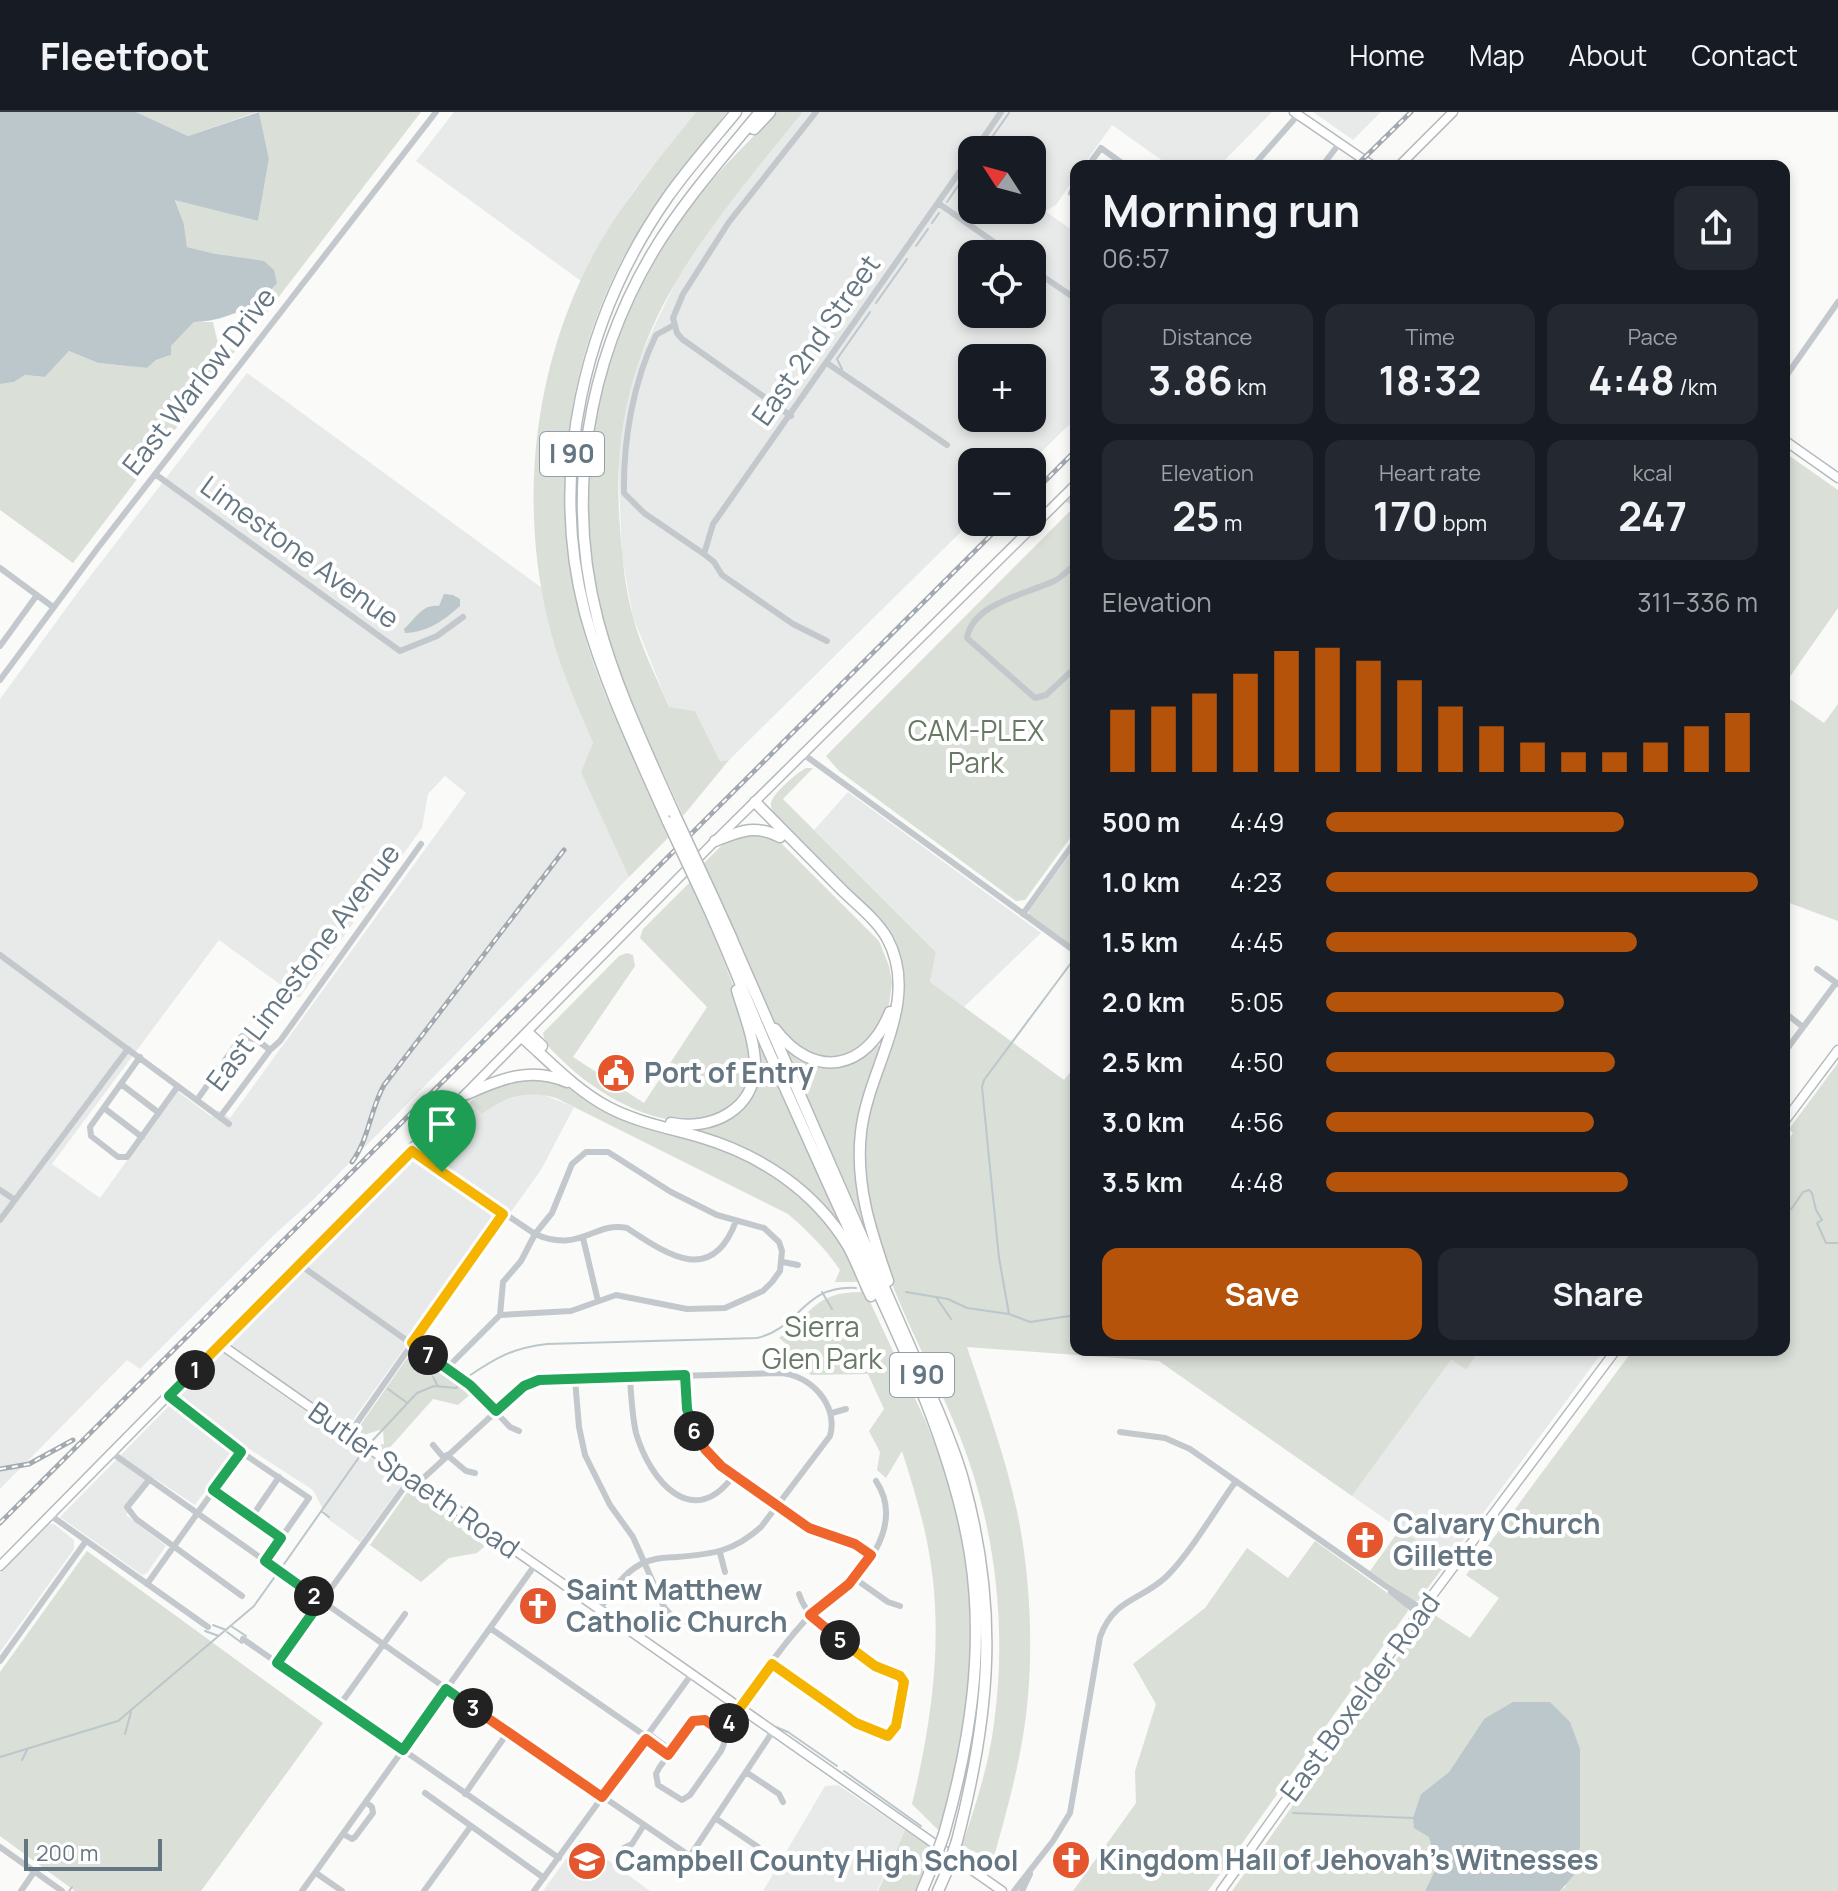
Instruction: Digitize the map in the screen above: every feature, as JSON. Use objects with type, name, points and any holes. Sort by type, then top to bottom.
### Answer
[{"type":"highway","name":"I 90","points":[[729,112],[668,196],[628,264],[594,344],[577,414],[570,505],[577,571],[589,627],[619,711],[726,936],[939,1413],[964,1479],[983,1568],[988,1637],[985,1707],[974,1778],[957,1841],[938,1891]]},
{"type":"highway","name":"I 90","points":[[668,196],[736,112]]},
{"type":"highway","name":"I 90","points":[[671,818],[627,709],[598,621],[588,565],[583,495],[585,454],[594,400],[617,324],[653,252],[695,192],[760,112]]},
{"type":"highway","name":"I 90","points":[[695,192],[770,112]]},
{"type":"highway","name":"I 90","points":[[753,804],[880,928],[894,956],[899,978],[899,1002],[864,1111],[860,1176],[870,1229],[897,1318]]},
{"type":"highway","points":[[753,804],[780,837]]},
{"type":"highway","points":[[715,841],[756,828],[780,837]]},
{"type":"highway","name":"I 90","points":[[726,936],[776,1031],[799,1054],[814,1061],[839,1062],[853,1058],[877,1038],[885,1026],[893,1000],[893,969],[889,955],[875,931],[780,837]]},
{"type":"highway","name":"I 90","points":[[726,936],[766,1045],[906,1356],[935,1430],[960,1509],[970,1555],[975,1605],[975,1666],[969,1732],[961,1775],[944,1834],[922,1891]]},
{"type":"highway","points":[[526,1035],[584,1084],[633,1112],[692,1126],[723,1118],[745,1097],[755,1067],[753,1043],[726,936]]},
{"type":"highway","name":"I 90","points":[[526,1035],[580,1088]]},
{"type":"highway","name":"I 90","points":[[467,1094],[521,1074],[559,1078],[624,1115],[741,1151],[779,1173],[819,1208],[848,1246],[935,1430]]},
{"type":"main road","points":[[1405,160],[1453,112]]},
{"type":"main road","points":[[1296,114],[1364,160]]},
{"type":"main road","points":[[1790,444],[1838,478]]},
{"type":"main road","points":[[0,1566],[715,841],[1070,490]]},
{"type":"main road","points":[[1790,1114],[1838,1050]]},
{"type":"main road","name":"Butler Spaeth Road","points":[[220,1344],[1002,1891]]},
{"type":"main road","name":"East Boxelder Road","points":[[1221,1891],[1420,1611],[1611,1356]]},
{"type":"street","name":"East Warlow Drive","points":[[0,680],[155,474],[436,112]]},
{"type":"street","points":[[791,416],[682,339],[674,325],[676,308],[710,251],[816,112]]},
{"type":"street","name":"East 2nd Street","points":[[985,136],[1001,112]]},
{"type":"street","points":[[1258,160],[1296,114]]},
{"type":"street","points":[[1327,160],[1339,144]]},
{"type":"street","points":[[1092,160],[1101,148],[1118,160]]},
{"type":"street","name":"East 2nd Street","points":[[704,554],[713,524],[958,175]]},
{"type":"street","points":[[938,203],[991,240]]},
{"type":"street","points":[[1046,279],[1070,295]]},
{"type":"street","points":[[1790,370],[1838,302]]},
{"type":"street","points":[[674,325],[656,335],[635,394],[627,440],[624,493],[644,513],[714,562],[722,575],[793,624],[827,641]]},
{"type":"street","points":[[827,363],[947,445]]},
{"type":"street","name":"Limestone Avenue","points":[[155,474],[400,651],[437,636],[463,617]]},
{"type":"street","points":[[0,568],[53,607]]},
{"type":"street","points":[[1070,568],[1058,579],[993,604],[967,634],[970,641],[1035,698],[1046,695],[1070,673]]},
{"type":"street","points":[[2,640],[37,595]]},
{"type":"street","points":[[803,754],[1070,948]]},
{"type":"street","name":"East Limestone Avenue","points":[[220,1117],[280,1041],[421,844]]},
{"type":"street","points":[[1023,914],[1070,848]]},
{"type":"street","points":[[0,955],[229,1124]]},
{"type":"street","points":[[1790,1045],[1837,984],[1817,969]]},
{"type":"street","points":[[1790,1017],[1803,1027]]},
{"type":"street","points":[[197,1100],[242,1036],[257,1040],[270,1050]]},
{"type":"street","points":[[0,1220],[128,1049]]},
{"type":"street","points":[[140,1057],[90,1127],[91,1136],[122,1159],[127,1157],[178,1086]]},
{"type":"street","points":[[121,1084],[159,1113]]},
{"type":"street","points":[[104,1108],[142,1137]]},
{"type":"street","points":[[447,1368],[500,1315],[503,1282],[521,1261],[535,1234],[555,1207],[572,1164],[586,1152],[597,1150],[616,1155],[671,1192],[736,1221],[764,1228],[779,1242],[783,1262],[780,1271],[763,1291],[725,1308],[687,1309],[616,1295],[571,1311],[500,1315]]},
{"type":"street","points":[[412,1151],[503,1214],[535,1234],[556,1241],[583,1238],[607,1228],[627,1228],[667,1253],[692,1261],[717,1253],[731,1236],[736,1221]]},
{"type":"street","points":[[0,1190],[15,1200]]},
{"type":"street","points":[[349,1434],[503,1214]]},
{"type":"street","points":[[604,1220],[607,1228]]},
{"type":"street","points":[[583,1238],[598,1301]]},
{"type":"street","points":[[783,1262],[798,1265]]},
{"type":"street","points":[[300,1265],[470,1385],[510,1427],[519,1431]]},
{"type":"street","points":[[277,1663],[414,1480],[524,1386],[539,1380],[791,1373],[814,1387],[832,1413],[830,1436],[778,1506],[748,1539],[720,1553],[644,1562],[625,1576],[599,1610]]},
{"type":"street","points":[[685,1375],[687,1409],[693,1429],[705,1449],[734,1475],[809,1528],[855,1544],[871,1555]]},
{"type":"street","points":[[630,1377],[637,1434],[646,1457],[662,1483],[687,1500],[704,1500],[719,1493],[734,1475]]},
{"type":"street","points":[[575,1379],[585,1455],[610,1505],[633,1537],[664,1607],[671,1615],[687,1623]]},
{"type":"street","points":[[169,1396],[241,1452],[309,1498],[265,1561]]},
{"type":"street","points":[[832,1413],[846,1409]]},
{"type":"street","points":[[1120,1432],[1181,1443],[1420,1611]]},
{"type":"street","points":[[433,1445],[466,1471],[475,1473]]},
{"type":"street","points":[[147,1584],[241,1452]]},
{"type":"street","points":[[112,1453],[446,1689],[690,1856],[773,1731]]},
{"type":"street","points":[[574,1459],[585,1455]]},
{"type":"street","points":[[251,1518],[279,1477]]},
{"type":"street","points":[[149,1480],[127,1507],[136,1519],[242,1596]]},
{"type":"street","points":[[723,1733],[705,1720],[693,1721],[656,1774],[658,1785],[677,1799],[687,1798],[721,1751],[723,1733],[772,1664],[810,1615],[854,1578],[882,1540],[887,1516],[882,1490],[876,1481]]},
{"type":"street","points":[[1022,1891],[1070,1813],[1100,1637],[1108,1618],[1122,1604],[1167,1576],[1236,1481]]},
{"type":"street","points":[[213,1490],[281,1538]]},
{"type":"street","points":[[602,1511],[610,1505]]},
{"type":"street","points":[[50,1515],[208,1627]]},
{"type":"street","points":[[0,1661],[86,1541]]},
{"type":"street","points":[[720,1553],[725,1572]]},
{"type":"street","points":[[302,1891],[535,1565]]},
{"type":"street","points":[[854,1578],[888,1602],[900,1606]]},
{"type":"street","points":[[772,1664],[856,1723],[888,1736],[896,1726],[904,1682],[900,1676],[875,1666],[820,1626],[802,1605],[799,1594]]},
{"type":"street","points":[[339,1706],[405,1614]]},
{"type":"street","points":[[490,1628],[670,1753]]},
{"type":"street","points":[[243,1639],[559,1858]]},
{"type":"street","points":[[534,1891],[691,1675]]},
{"type":"street","points":[[465,1794],[508,1732]]},
{"type":"street","points":[[746,1772],[779,1794],[783,1802]]},
{"type":"street","points":[[425,1793],[544,1878]]},
{"type":"street","points":[[343,1834],[352,1839],[355,1837],[373,1813],[366,1802]]},
{"type":"street","points":[[715,1818],[758,1847],[761,1854]]},
{"type":"street","points":[[624,1848],[632,1844],[644,1825]]},
{"type":"street","points":[[424,1891],[471,1826]]},
{"type":"street","points":[[0,1847],[62,1891]]},
{"type":"street","points":[[1014,1891],[1032,1871]]},
{"type":"street","points":[[21,1891],[34,1872]]},
{"type":"street","points":[[316,1873],[342,1891]]},
{"type":"shaded area","points":[[0,112],[136,112],[188,136],[259,112],[269,159],[258,221],[175,200],[184,224],[187,247],[264,261],[274,270],[277,284],[259,300],[239,311],[218,319],[194,322],[171,346],[171,355],[156,360],[147,368],[98,363],[69,351],[45,377],[25,375],[14,382],[0,384]]},
{"type":"shaded area","points":[[454,112],[696,112],[635,189],[604,236],[581,281],[416,161]]},
{"type":"shaded area","points":[[803,112],[1272,112],[1225,160],[1162,160],[1112,125],[1087,160],[1070,160],[1070,185],[1056,205],[1046,210],[1046,136],[958,136],[958,224],[1046,224],[1046,212],[1070,229],[1070,424],[1045,448],[958,448],[958,535],[729,760],[720,761],[695,711],[669,707],[633,617],[622,556],[618,456],[627,395],[641,354],[679,275],[721,213]]},
{"type":"shaded area","points":[[1313,112],[1381,112],[1353,140]]},
{"type":"shaded area","points":[[247,373],[542,588],[553,640],[593,743],[582,772],[629,877],[315,1198],[140,1369],[127,1360],[0,1489],[0,699],[78,592]],"holes":[[[445,776],[466,793],[230,1118],[218,1110],[212,1117],[177,1091],[100,1198],[52,1164],[219,940],[299,998],[422,828],[428,794]]]},
{"type":"shaded area","points":[[444,594],[460,599],[460,606],[435,625],[405,633],[404,629],[420,613],[428,607],[439,606]]},
{"type":"shaded area","points":[[848,792],[1041,933],[964,1007],[930,982],[936,952],[814,830]]},
{"type":"shaded area","points":[[525,1094],[544,1095],[574,1107],[541,1170],[510,1213],[504,1209],[348,1427],[232,1347],[230,1342],[470,1102],[482,1114],[496,1103]]},
{"type":"shaded area","points":[[223,1353],[403,1479],[403,1483],[360,1542],[328,1519],[313,1490],[240,1443],[195,1505],[154,1478],[147,1486],[126,1515],[166,1546],[147,1573],[142,1575],[60,1517]]},
{"type":"shaded area","points":[[1475,1356],[1600,1356],[1447,1562],[1352,1496],[1451,1360],[1465,1370]]},
{"type":"shaded area","points":[[49,1524],[54,1524],[74,1540],[74,1549],[0,1652],[0,1573]]},
{"type":"shaded area","points":[[1513,1702],[1550,1702],[1570,1722],[1580,1749],[1580,1846],[1574,1875],[1560,1891],[1425,1891],[1437,1866],[1429,1837],[1414,1828],[1413,1818],[1421,1794],[1449,1772],[1484,1719]]},
{"type":"shaded area","points":[[838,1785],[905,1830],[877,1891],[763,1891],[825,1786]]},
{"type":"shaded area","name":"Campbell County High School","points":[[580,1840],[650,1891],[543,1891]]},
{"type":"green space","points":[[136,112],[257,112],[188,136]]},
{"type":"green space","points":[[259,112],[421,112],[264,316],[255,305],[277,284],[216,254],[187,247],[184,224],[175,199],[258,221],[269,159]]},
{"type":"green space","points":[[696,112],[727,112],[658,203],[622,260],[600,308],[584,357],[572,408],[566,460],[570,564],[579,615],[602,687],[668,838],[629,877],[581,772],[593,743],[557,653],[541,589],[535,537],[534,484],[538,432],[547,380],[561,329],[581,280],[615,218]]},
{"type":"green space","points":[[777,112],[803,112],[727,207],[665,301],[643,350],[627,404],[619,462],[623,561],[630,606],[640,640],[669,707],[695,711],[720,761],[729,760],[683,816],[611,648],[595,586],[589,523],[591,461],[601,400],[618,340],[643,282],[675,228],[714,178]]},
{"type":"green space","points":[[194,322],[213,322],[218,344],[235,351],[73,563],[0,510],[0,384],[14,382],[25,375],[45,377],[69,351],[98,363],[147,368],[156,360],[171,355],[171,346]]},
{"type":"green space","points":[[1790,456],[1838,490],[1838,608],[1790,676]]},
{"type":"green space","name":"CAM-PLEX Park","points":[[1070,511],[1070,838],[1025,900],[1016,901],[839,771],[826,756]]},
{"type":"green space","points":[[1790,699],[1824,723],[1838,704],[1838,921],[1790,903]]},
{"type":"green space","points":[[806,768],[813,768],[783,799],[936,952],[930,982],[1064,1080],[1070,1072],[1070,1355],[967,1347],[1012,1490],[1029,1596],[1030,1656],[1026,1714],[1016,1772],[993,1860],[962,1846],[989,1755],[998,1685],[998,1608],[988,1531],[967,1456],[887,1271],[869,1208],[864,1176],[868,1116],[899,1021],[905,987],[903,968],[884,927],[776,817],[772,801],[791,779]]},
{"type":"green space","points":[[738,833],[769,834],[780,842],[879,941],[892,983],[888,1011],[875,1037],[847,1058],[811,1057],[778,1030],[772,1018],[702,865]]},
{"type":"green space","points":[[1070,854],[1070,946],[1029,916],[1029,911]]},
{"type":"green space","points":[[690,882],[731,979],[750,1034],[752,1057],[748,1083],[734,1104],[707,1119],[685,1121],[640,1111],[597,1088],[553,1052],[543,1033],[619,956],[627,953],[633,955],[635,966],[573,1057],[644,1103],[707,1007],[640,938],[643,929]]},
{"type":"green space","points":[[782,1041],[798,1054],[855,1061],[878,1045],[881,1048],[861,1114],[866,1229]]},
{"type":"green space","points":[[761,1045],[845,1233],[755,1155],[733,1143],[680,1129],[688,1129],[748,1099],[756,1049]]},
{"type":"green space","points":[[1838,1063],[1838,1891],[1560,1891],[1566,1886],[1484,1719],[1449,1772],[1421,1794],[1437,1866],[1425,1891],[1232,1891],[1430,1612],[1470,1638],[1499,1598],[1466,1575],[1629,1356],[1790,1356],[1790,1137],[1793,1133],[1790,1128]]},
{"type":"green space","name":"Sierra Glen Park","points":[[540,1077],[572,1087],[603,1108],[713,1142],[766,1166],[815,1209],[844,1246],[926,1422],[945,1471],[962,1538],[969,1594],[967,1706],[961,1749],[940,1832],[912,1804],[931,1701],[936,1632],[931,1563],[902,1451],[886,1478],[877,1470],[880,1452],[869,1431],[884,1409],[868,1374],[811,1375],[804,1369],[787,1366],[790,1347],[779,1338],[823,1300],[861,1292],[858,1282],[835,1282],[840,1270],[816,1240],[788,1214],[556,1098],[517,1096],[482,1114],[470,1102],[494,1086]]},
{"type":"green space","points":[[413,1351],[473,1392],[458,1405],[433,1399],[385,1453],[376,1446],[384,1444],[383,1429],[364,1435],[357,1430],[407,1358],[411,1362],[416,1356]]},
{"type":"green space","points":[[1090,1356],[1475,1356],[1466,1370],[1451,1360],[1352,1496],[1159,1361]]},
{"type":"green space","points":[[411,1487],[461,1521],[462,1530],[485,1546],[477,1553],[449,1558],[421,1582],[370,1545]]},
{"type":"green space","points":[[1400,1529],[1447,1562],[1418,1601],[1370,1571]]},
{"type":"green space","points":[[1315,1541],[1407,1607],[1408,1611],[1208,1891],[1073,1891],[1136,1803],[1135,1771],[1156,1704],[1133,1664],[1205,1608],[1247,1548],[1288,1578]]},
{"type":"green space","points":[[87,1551],[323,1723],[201,1891],[75,1891],[0,1836],[0,1672]]},
{"type":"green space","points":[[905,1830],[935,1850],[918,1891],[878,1891]]},
{"type":"waterway","points":[[993,136],[1009,113]]},
{"type":"waterway","points":[[947,202],[958,186]]},
{"type":"waterway","points":[[932,223],[939,213]]},
{"type":"waterway","points":[[916,246],[928,229]]},
{"type":"waterway","points":[[876,303],[907,259]]},
{"type":"waterway","points":[[842,369],[837,359],[870,312]]},
{"type":"waterway","points":[[1009,1314],[999,1258],[982,1087],[984,1080],[1070,964]]},
{"type":"waterway","points":[[1790,1210],[1803,1192],[1809,1190],[1822,1220],[1817,1223],[1826,1243],[1838,1243]]},
{"type":"waterway","points":[[469,1376],[506,1354],[547,1344],[757,1338],[783,1326],[824,1293],[856,1288]]},
{"type":"waterway","points":[[822,1292],[832,1309]]},
{"type":"waterway","points":[[906,1292],[948,1299],[967,1308],[1009,1314],[1030,1322],[1070,1316]]},
{"type":"waterway","points":[[936,1297],[951,1319]]},
{"type":"waterway","points":[[433,1377],[438,1386]]},
{"type":"waterway","points":[[457,1380],[454,1381],[468,1391]]},
{"type":"waterway","points":[[373,1440],[417,1393],[434,1386],[456,1388],[461,1382]]},
{"type":"waterway","points":[[388,1389],[406,1402]]},
{"type":"waterway","points":[[282,1567],[362,1453]]},
{"type":"waterway","points":[[321,1511],[329,1517]]},
{"type":"waterway","points":[[0,1757],[118,1721],[254,1606],[276,1575]]},
{"type":"waterway","points":[[213,1625],[226,1630]]},
{"type":"waterway","points":[[231,1626],[246,1636]]},
{"type":"waterway","points":[[205,1631],[219,1636]]},
{"type":"waterway","points":[[227,1632],[242,1643]]},
{"type":"waterway","points":[[125,1734],[131,1712]]},
{"type":"waterway","points":[[776,1727],[837,1766]]},
{"type":"waterway","points":[[22,1760],[27,1750]]},
{"type":"waterway","points":[[844,1771],[921,1826]]},
{"type":"waterway","points":[[1293,1813],[1413,1818]]},
{"type":"waterway","points":[[69,1891],[72,1887]]},
{"type":"railway","points":[[1362,160],[1411,112]]},
{"type":"railway","points":[[1046,480],[1070,456]]},
{"type":"railway","points":[[0,1523],[990,536]]},
{"type":"railway","points":[[352,1162],[384,1085],[564,850]]},
{"type":"railway","points":[[0,1469],[29,1464],[73,1440]]},
{"type":"place","name":"Port of Entry","points":[[616,1073]]},
{"type":"place","name":"Calvary Church Gillette","points":[[1365,1540]]},
{"type":"place","name":"Saint Matthew Catholic Church","points":[[538,1606]]},
{"type":"place","name":"Kingdom Hall of Jehovah’s Witnesses","points":[[1071,1860]]},
{"type":"place","name":"Campbell County High School","points":[[587,1861]]},
{"type":"route","points":[[412,1151],[442,1172],[503,1214],[412,1343],[470,1385],[496,1411],[524,1386],[539,1380],[685,1375],[687,1409],[693,1429],[705,1449],[721,1466],[809,1528],[855,1544],[871,1555],[849,1584],[810,1615],[820,1626],[875,1666],[900,1676],[904,1682],[896,1726],[888,1736],[844,1716],[772,1664],[723,1733],[705,1720],[693,1721],[668,1755],[646,1739],[602,1797],[446,1689],[403,1750],[277,1663],[321,1601],[265,1561],[281,1538],[213,1490],[241,1452],[169,1396],[412,1151]]}]
